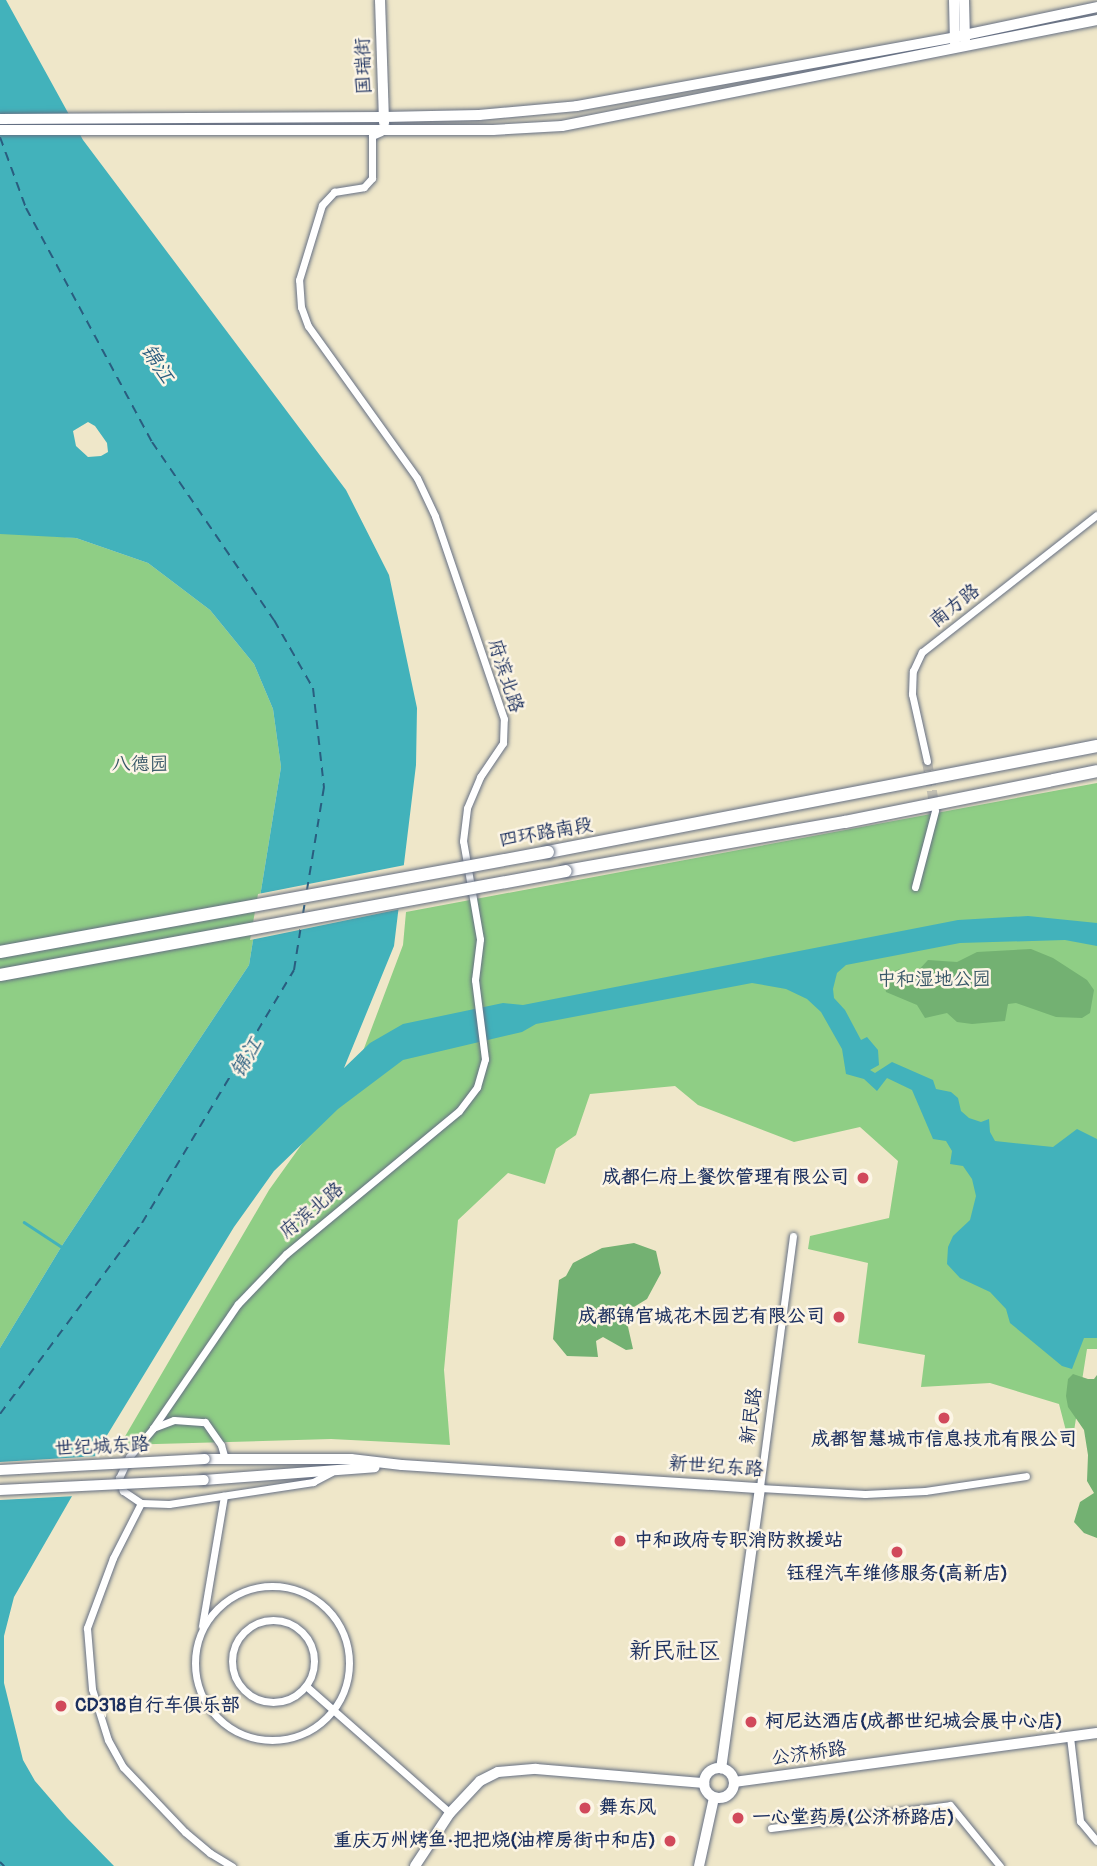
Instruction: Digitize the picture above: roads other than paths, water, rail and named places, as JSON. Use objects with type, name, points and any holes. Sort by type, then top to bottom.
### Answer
[{"type":"highway","name":"四环路南段","points":[[0,953],[548,852],[1097,746]]},
{"type":"highway","points":[[0,975],[845,822],[1097,771]]},
{"type":"street","name":"国瑞街","points":[[380,0],[385,131]]},
{"type":"street","points":[[954,0],[960,35]]},
{"type":"street","points":[[960,48],[964,0]]},
{"type":"street","points":[[0,119],[479,115],[577,106],[1097,7]]},
{"type":"street","points":[[0,130],[385,131],[562,126],[1097,20]]},
{"type":"street","name":"府滨北路","points":[[141,1503],[123,1491],[120,1478],[129,1457],[153,1428],[238,1304],[266,1274],[351,1198],[460,1111],[480,1080],[486,1046],[474,967],[480,939],[466,866],[464,827],[473,791],[503,743],[504,719],[435,516],[417,478],[308,326],[301,307],[299,280],[322,205],[334,192],[364,187],[372,178],[372,136],[385,131]]},
{"type":"street","name":"南方路","points":[[927,761],[912,694],[914,671],[922,652],[1097,515]]},
{"type":"street","points":[[915,887],[935,811]]},
{"type":"street","name":"新民路","points":[[720,1768],[793,1236]]},
{"type":"street","points":[[153,1428],[174,1420],[205,1422],[221,1445],[225,1460]]},
{"type":"street","name":"新世纪东路","points":[[205,1460],[351,1459],[402,1465],[865,1494],[925,1491],[1026,1476]]},
{"type":"street","name":"世纪城东路","points":[[0,1470],[205,1460]]},
{"type":"street","name":"新世纪东路","points":[[204,1480],[402,1465]]},
{"type":"street","name":"新世纪东路","points":[[141,1503],[169,1504],[313,1482],[337,1470]]},
{"type":"street","name":"世纪城东路","points":[[0,1490],[204,1480]]},
{"type":"street","points":[[201,1629],[215,1609],[235,1594],[259,1586],[284,1586],[307,1593],[327,1608],[342,1628],[349,1651],[349,1676],[341,1701],[324,1721],[301,1735],[275,1741],[249,1737],[225,1725],[207,1706],[196,1682],[194,1655],[224,1496]]},
{"type":"street","points":[[141,1503],[113,1558],[87,1628],[92,1689],[108,1740],[123,1767],[185,1832],[232,1866]]},
{"type":"street","points":[[267,1620],[294,1626],[312,1647],[314,1661],[306,1686],[284,1701],[271,1702],[246,1693],[232,1671],[231,1657],[242,1633],[267,1620]]},
{"type":"street","points":[[306,1686],[450,1813]]},
{"type":"street","name":"公济桥路","points":[[734,1782],[1097,1733]]},
{"type":"street","points":[[1070,1737],[1080,1821],[1097,1841]]},
{"type":"street","points":[[415,1866],[450,1813],[480,1781],[498,1772],[516,1768],[704,1783]]},
{"type":"street","points":[[720,1768],[730,1773],[734,1782],[728,1795],[714,1798],[706,1792],[704,1783],[710,1770],[720,1768]]},
{"type":"street","points":[[699,1866],[714,1798]]},
{"type":"street","points":[[771,1828],[950,1805],[1000,1866]]},
{"type":"water","name":"锦江","points":[[0,0],[6,0],[83,140],[346,490],[389,575],[417,708],[416,765],[394,946],[344,1068],[370,1043],[403,1024],[503,1003],[523,1005],[958,920],[1028,916],[1097,923],[1097,946],[1065,940],[960,943],[846,965],[837,973],[833,989],[834,998],[845,1010],[861,1040],[867,1037],[878,1050],[879,1065],[870,1070],[875,1073],[892,1062],[933,1080],[936,1089],[951,1092],[958,1098],[961,1111],[969,1118],[981,1122],[989,1119],[990,1132],[995,1141],[1053,1147],[1077,1129],[1097,1139],[1097,1338],[1084,1338],[1072,1369],[1062,1366],[1010,1323],[1006,1309],[990,1292],[960,1278],[947,1264],[948,1247],[953,1236],[970,1220],[976,1196],[972,1179],[963,1166],[950,1164],[952,1151],[946,1141],[933,1139],[912,1090],[887,1078],[877,1091],[864,1079],[846,1074],[842,1049],[821,1012],[807,999],[786,989],[752,983],[536,1024],[522,1032],[403,1060],[338,1109],[274,1171],[234,1227],[106,1437],[14,1597],[4,1636],[4,1683],[23,1760],[35,1781],[114,1866],[0,1866],[0,1348],[63,1244],[249,965],[281,767],[273,709],[254,664],[210,610],[148,563],[76,538],[0,534]],"holes":[[[88,422],[95,426],[107,443],[108,452],[101,456],[88,457],[76,446],[73,431]]]},
{"type":"waterway","points":[[24,1222],[62,1247]]},
{"type":"tunnel","points":[[927,761],[935,810]]},
{"type":"place","name":"成都仁府上餐饮管理有限公司","points":[[863,1178]]},
{"type":"place","name":"成都锦官城花木园艺有限公司","points":[[839,1317]]},
{"type":"place","name":"成都智慧城市信息技术有限公司","points":[[944,1418]]},
{"type":"place","name":"中和政府专职消防救援站","points":[[620,1541]]},
{"type":"place","name":"钰程汽车维修服务(高新店)","points":[[897,1552]]},
{"type":"place","name":"CD318自行车俱乐部","points":[[61,1706]]},
{"type":"place","name":"柯尼达酒店(成都世纪城会展中心店)","points":[[751,1722]]},
{"type":"place","name":"舞东风","points":[[585,1808]]},
{"type":"place","name":"一心堂药房(公济桥路店)","points":[[738,1818]]},
{"type":"place","name":"重庆万州烤鱼·把把烧(油榨房街中和店)","points":[[670,1841]]},
{"type":"district","name":"新民社区","points":[[675,1651]]},
{"type":"park label","name":"八德园","points":[[140,765]]},
{"type":"park label","name":"中和湿地公园","points":[[934,980]]}]
